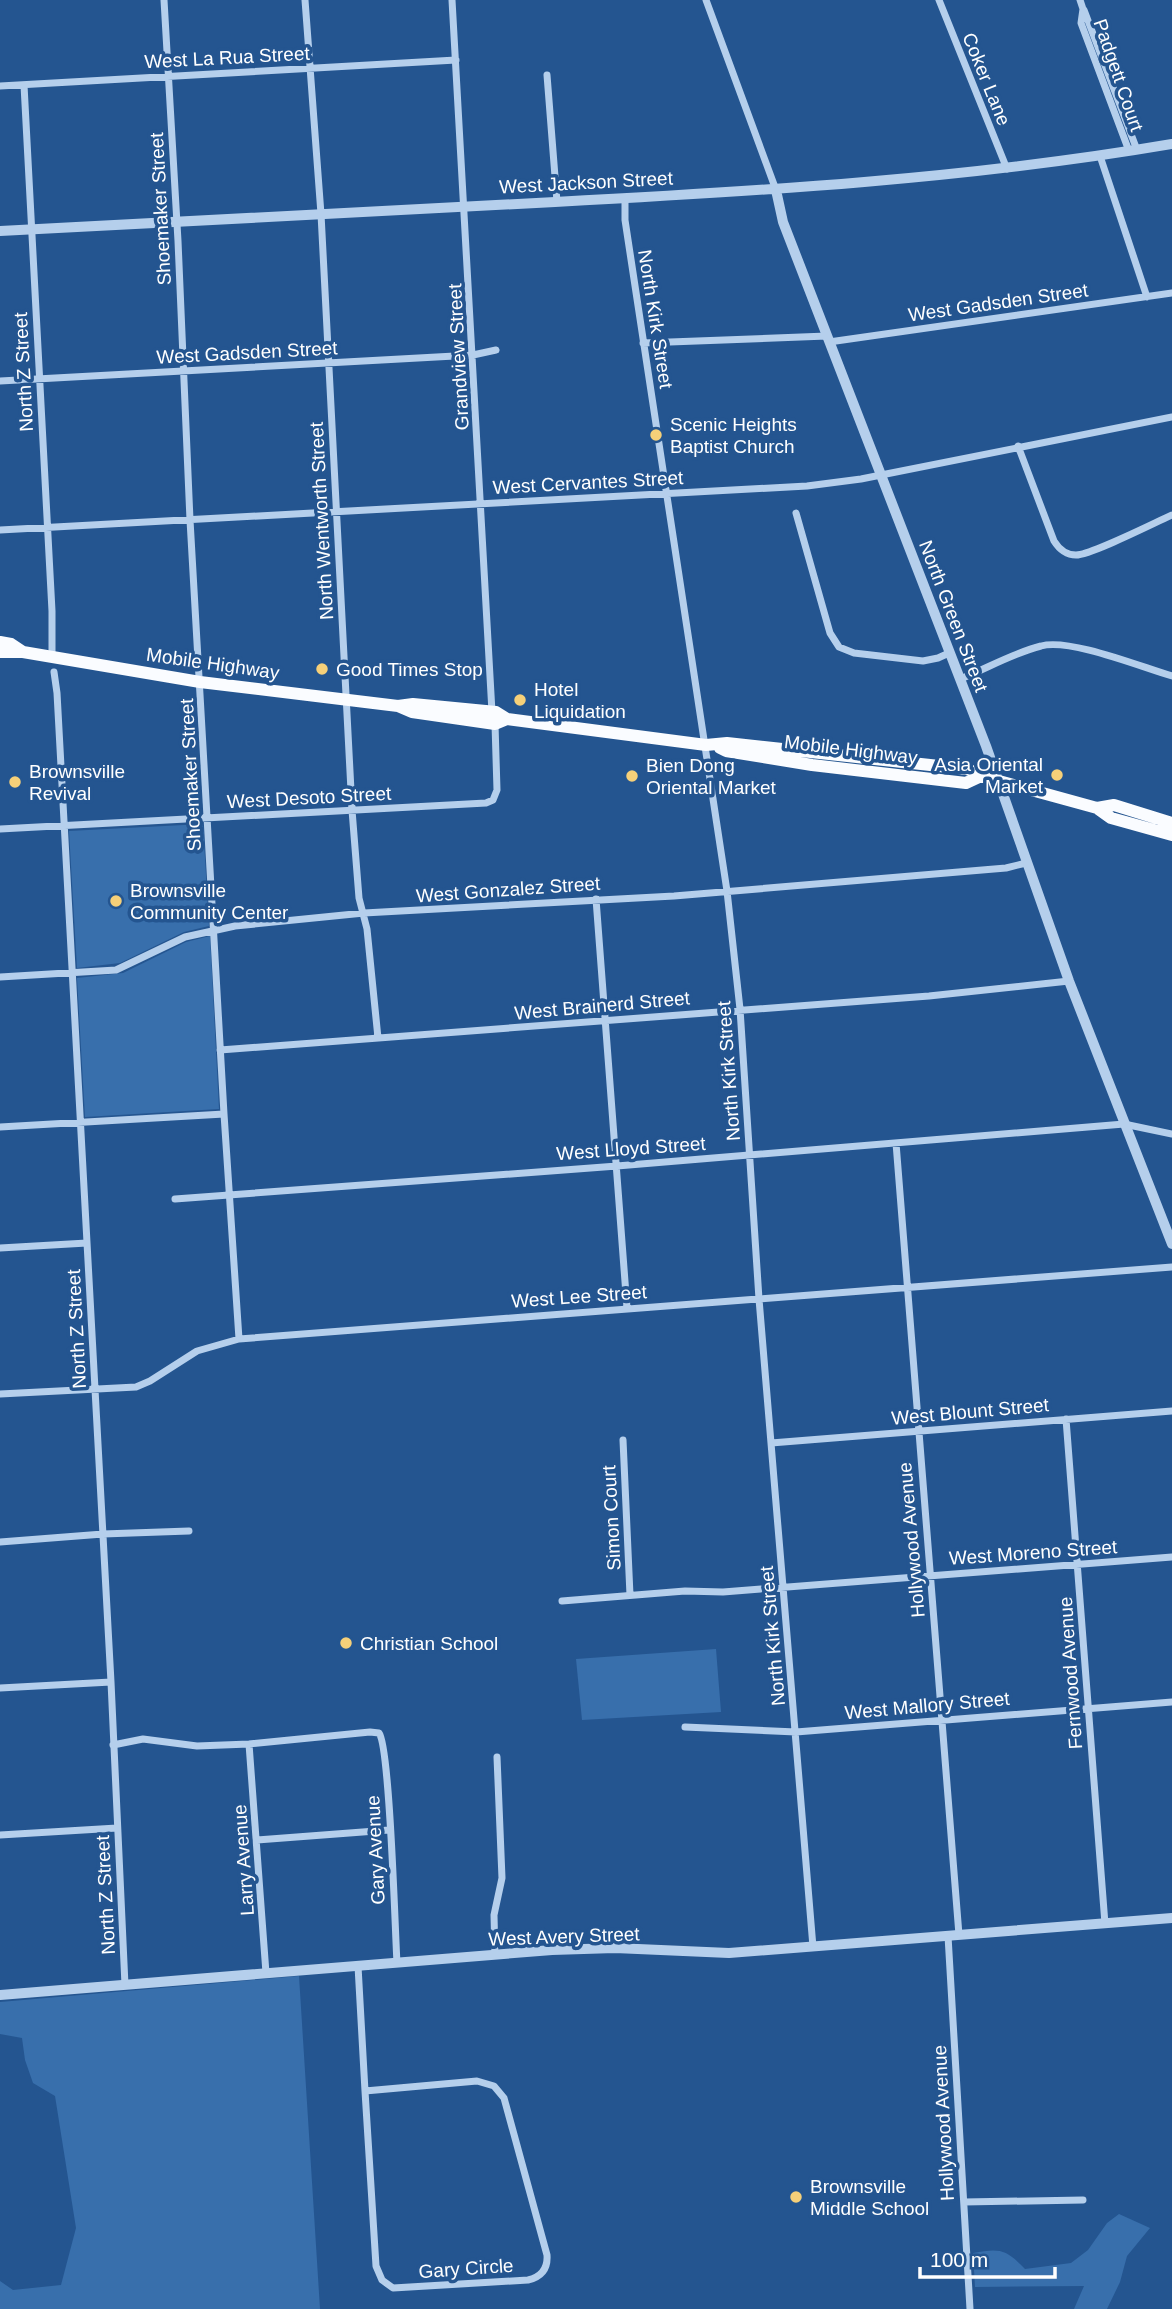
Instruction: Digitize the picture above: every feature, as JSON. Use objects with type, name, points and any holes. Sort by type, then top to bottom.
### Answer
[{"type":"main road","name":"Mobile Highway","points":[[0,642],[11,644],[23,652]]},
{"type":"main road","name":"Mobile Highway","points":[[0,652],[23,652],[200,682],[398,706],[412,712],[498,718],[711,746],[726,751],[812,765],[966,783],[981,776],[1097,808],[1111,818],[1172,835]]},
{"type":"main road","name":"Mobile Highway","points":[[1097,808],[1114,805],[1172,823]]},
{"type":"street","name":"Shoemaker Street","points":[[164,0],[190,520],[239,1339]]},
{"type":"street","name":"North Wentworth Street","points":[[304,0],[321,214],[352,810],[359,898],[364,913],[378,1038]]},
{"type":"street","name":"Grandview Street","points":[[452,0],[481,504],[498,718],[498,790],[493,800]]},
{"type":"street","name":"North Green Street","points":[[706,0],[776,190],[783,222],[960,679],[1069,981],[1172,1244]]},
{"type":"street","name":"Coker Lane","points":[[939,0],[1007,169]]},
{"type":"street","name":"Padgett Court","points":[[1080,0],[1133,151]]},
{"type":"street","name":"West La Rua Street","points":[[0,86],[456,61]]},
{"type":"street","points":[[547,75],[557,202]]},
{"type":"street","name":"North Z Street","points":[[24,85],[48,527],[52,658]]},
{"type":"street","name":"West Jackson Street","points":[[0,231],[776,190],[1007,169],[1172,144]]},
{"type":"street","points":[[1100,156],[1147,297]]},
{"type":"street","name":"North Kirk Street","points":[[625,199],[625,220],[643,343],[711,746],[740,1009],[759,1299],[813,1947]]},
{"type":"street","name":"West Gadsden Street","points":[[643,343],[828,339],[1172,293]]},
{"type":"street","name":"West Gadsden Street","points":[[0,381],[473,355],[496,350]]},
{"type":"street","name":"West Cervantes Street","points":[[0,530],[807,486],[1172,417]]},
{"type":"street","points":[[1018,446],[1054,541],[1063,552],[1081,555],[1172,515]]},
{"type":"street","points":[[796,513],[830,633],[839,647],[854,653],[923,661],[931,661],[949,653]]},
{"type":"street","points":[[960,679],[1034,648],[1056,644],[1172,677]]},
{"type":"street","name":"North Z Street","points":[[54,671],[111,1682],[125,1985]]},
{"type":"street","name":"West Desoto Street","points":[[0,829],[486,803],[493,800]]},
{"type":"street","name":"West Gonzalez Street","points":[[0,977],[99,972],[122,968],[185,937],[235,926],[364,913],[727,891],[1006,868],[1026,863]]},
{"type":"street","points":[[596,899],[627,1308]]},
{"type":"street","name":"West Brainerd Street","points":[[220,1050],[929,996],[1069,981]]},
{"type":"street","points":[[0,1127],[224,1114]]},
{"type":"street","name":"West Lloyd Street","points":[[175,1199],[1124,1124],[1172,1134]]},
{"type":"street","name":"Hollywood Avenue","points":[[896,1143],[942,1720],[970,2309]]},
{"type":"street","points":[[0,1248],[87,1243]]},
{"type":"street","name":"West Lee Street","points":[[0,1394],[95,1390],[144,1384],[197,1351],[239,1339],[1172,1267]]},
{"type":"street","name":"West Blount Street","points":[[771,1443],[1172,1411]]},
{"type":"street","name":"Fernwood Avenue","points":[[1066,1419],[1105,1924]]},
{"type":"street","name":"Simon Court","points":[[623,1440],[630,1595]]},
{"type":"street","points":[[0,1542],[189,1531]]},
{"type":"street","name":"West Moreno Street","points":[[562,1601],[685,1591],[723,1592],[1172,1557]]},
{"type":"street","points":[[0,1688],[111,1682]]},
{"type":"street","name":"West Mallory Street","points":[[684,1727],[796,1732],[1172,1702]]},
{"type":"street","name":"Gary Avenue","points":[[249,1744],[370,1732],[382,1735],[397,1963]]},
{"type":"street","points":[[114,1745],[143,1739],[197,1746],[249,1744]]},
{"type":"street","name":"Larry Avenue","points":[[249,1744],[266,1973]]},
{"type":"street","points":[[495,1955],[494,1915],[502,1878],[497,1757]]},
{"type":"street","points":[[0,1835],[117,1828]]},
{"type":"street","points":[[257,1840],[389,1830]]},
{"type":"street","name":"West Avery Street","points":[[0,1995],[591,1948],[729,1953],[1172,1918]]},
{"type":"street","name":"Gary Circle","points":[[358,1966],[365,2091],[376,2266],[382,2280],[388,2285],[400,2288],[528,2280],[541,2274],[545,2269],[547,2255],[500,2091],[489,2083],[477,2081],[365,2091]]},
{"type":"street","points":[[964,2202],[1083,2200]]},
{"type":"shaded area","points":[[203,824],[209,926],[184,932],[120,963],[77,968],[69,831]]},
{"type":"shaded area","points":[[210,936],[219,1109],[85,1117],[77,978],[123,973],[186,942]]},
{"type":"shaded area","points":[[716,1649],[721,1712],[582,1720],[576,1659]]},
{"type":"shaded area","points":[[299,1976],[320,2309],[0,2309],[0,2281],[13,2290],[61,2285],[76,2228],[55,2096],[33,2083],[25,2060],[22,2038],[0,2034],[0,2002]]},
{"type":"shaded area","points":[[1119,2214],[1150,2228],[1127,2256],[1120,2282],[1107,2309],[1074,2309],[1084,2286],[975,2287],[973,2253],[1002,2252],[1013,2257],[1025,2269],[1071,2263],[1088,2250],[1107,2223]]},
{"type":"place","name":"Scenic Heights Baptist Church","points":[[656,435]]},
{"type":"place","name":"Good Times Stop","points":[[322,669]]},
{"type":"place","name":"Hotel Liquidation","points":[[520,700]]},
{"type":"place","name":"Asia Oriental Market","points":[[1057,775]]},
{"type":"place","name":"Bien Dong Oriental Market","points":[[632,776]]},
{"type":"place","name":"Brownsville Revival","points":[[15,782]]},
{"type":"place","name":"Brownsville Community Center","points":[[116,901]]},
{"type":"place","name":"Christian School","points":[[346,1643]]},
{"type":"place","name":"Brownsville Middle School","points":[[796,2197]]}]
